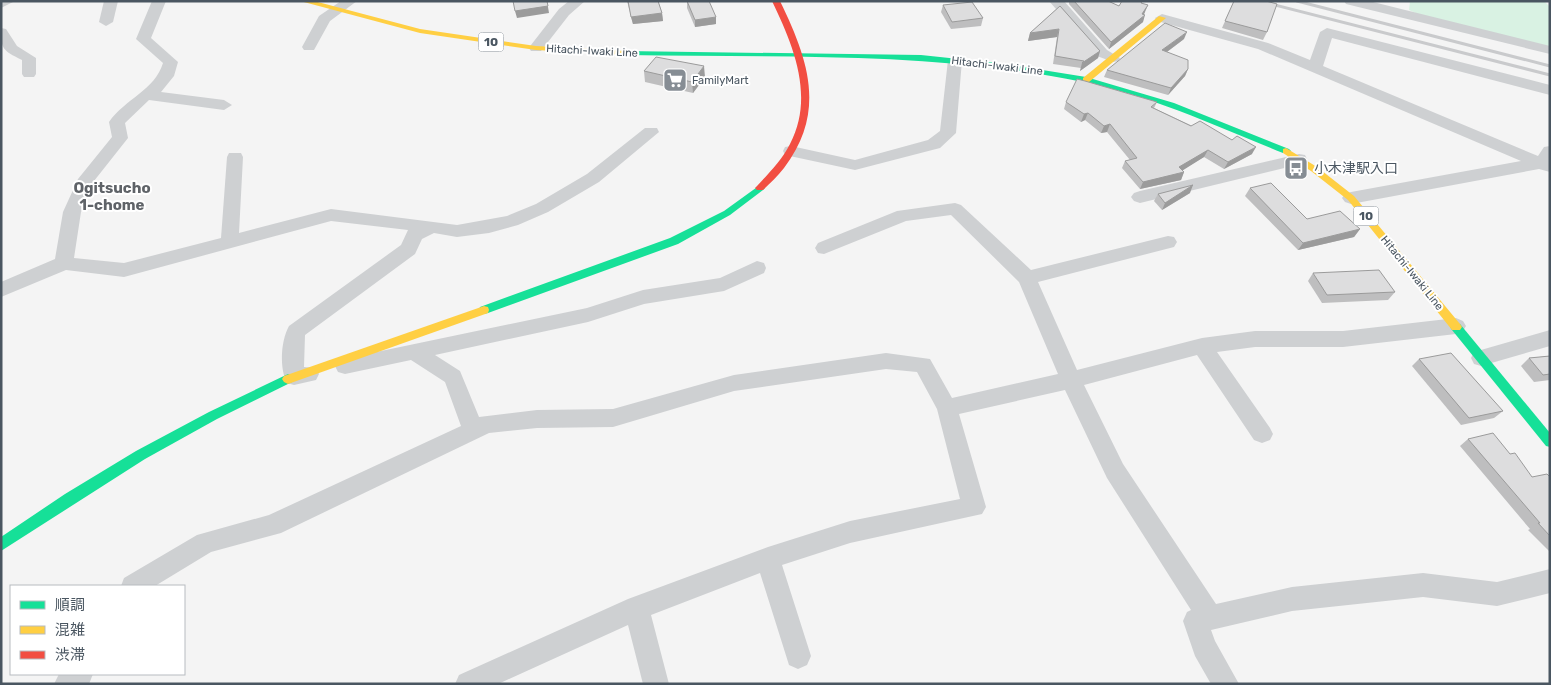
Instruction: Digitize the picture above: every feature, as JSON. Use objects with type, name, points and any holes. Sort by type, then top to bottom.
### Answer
[{"type":"main road","name":"Hitachi-Iwaki Line","points":[[304,1],[335,11],[420,31],[536,48],[628,53],[888,56],[956,60],[1086,80],[1214,120],[1280,147],[1300,159],[1351,198],[1550,442]]},
{"type":"main road","points":[[1,546],[64,500],[129,458],[192,423],[294,377],[649,252],[691,234],[720,218],[765,184],[791,150],[802,125],[807,97],[800,55],[776,1]]},
{"type":"main road","points":[[1086,80],[1162,18]]},
{"type":"street","points":[[1,4],[8,1]]},
{"type":"street","points":[[106,22],[110,1]]},
{"type":"street","points":[[64,263],[72,212],[86,179],[120,138],[117,122],[125,112],[157,88],[167,76],[171,62],[144,39],[159,1]]},
{"type":"street","points":[[310,46],[324,19],[350,1]]},
{"type":"street","points":[[536,48],[564,12],[578,1]]},
{"type":"street","points":[[1056,1],[1102,53],[1113,58]]},
{"type":"street","points":[[1351,1],[1403,8],[1550,50]]},
{"type":"street","points":[[1162,18],[1263,46],[1547,160]]},
{"type":"street","points":[[1,32],[11,48],[29,58],[29,74]]},
{"type":"street","points":[[1315,67],[1327,32],[1550,90]]},
{"type":"street","points":[[791,150],[855,164],[934,144],[948,133],[956,60]]},
{"type":"street","points":[[146,95],[224,105]]},
{"type":"street","points":[[1,290],[64,263],[124,270],[332,215],[457,231],[512,222],[542,208],[594,178],[651,132]]},
{"type":"street","points":[[230,242],[235,157]]},
{"type":"street","points":[[1140,197],[1300,159]]},
{"type":"street","points":[[1351,198],[1547,160]]},
{"type":"street","points":[[824,248],[903,215],[955,209],[1027,278],[1071,380],[1115,470],[1210,618]]},
{"type":"street","points":[[432,227],[414,235],[409,249],[296,330],[293,347],[294,377],[588,315],[643,297],[724,284],[757,268]]},
{"type":"street","points":[[1027,278],[1168,242]]},
{"type":"street","points":[[947,408],[1071,380],[1202,346],[1255,339],[1343,339],[1456,326]]},
{"type":"street","points":[[1481,358],[1550,338]]},
{"type":"street","points":[[1202,346],[1262,434]]},
{"type":"street","points":[[414,352],[453,377],[473,430]]},
{"type":"street","points":[[134,585],[205,543],[273,525],[486,424],[613,418],[734,383],[886,361],[923,365],[947,408],[974,507],[850,532],[768,558],[637,608],[468,684]]},
{"type":"street","points":[[768,558],[798,656]]},
{"type":"street","points":[[1226,684],[1204,646],[1196,621],[1292,599],[1423,586],[1497,594],[1550,581]]},
{"type":"street","points":[[637,608],[656,684]]},
{"type":"street","points":[[67,684],[79,675]]},
{"type":"green space","points":[[1410,1],[1544,1],[1550,7],[1550,47],[1420,15],[1409,10]]},
{"type":"building","points":[[513,1],[547,1],[548,6],[515,11]]},
{"type":"building","points":[[628,1],[658,1],[662,13],[631,17]]},
{"type":"building","points":[[687,1],[709,1],[716,17],[695,20]]},
{"type":"building","points":[[1074,1],[1108,1],[1119,6],[1122,1],[1142,1],[1141,3],[1148,5],[1142,14],[1145,15],[1111,42]]},
{"type":"building","points":[[1234,1],[1266,1],[1277,4],[1267,32],[1225,21]]},
{"type":"building","points":[[972,2],[983,18],[952,22],[943,5]]},
{"type":"building","points":[[1060,6],[1100,51],[1082,63],[1084,61],[1055,56],[1059,29],[1030,33]]},
{"type":"building","points":[[1165,23],[1187,32],[1162,50],[1188,60],[1188,69],[1171,88],[1107,70]]},
{"type":"building","points":[[656,57],[704,66],[692,82],[644,71]]},
{"type":"building","points":[[1077,79],[1157,102],[1151,107],[1191,126],[1200,121],[1232,140],[1237,136],[1256,147],[1228,162],[1208,150],[1179,167],[1184,172],[1143,182],[1125,161],[1137,158],[1110,124],[1104,126],[1088,113],[1084,114],[1066,102]]},
{"type":"building","points":[[1271,183],[1307,219],[1340,211],[1360,229],[1303,243],[1250,188]]},
{"type":"building","points":[[1193,185],[1165,203],[1158,194]]},
{"type":"building","points":[[1379,270],[1395,292],[1327,295],[1313,273]]},
{"type":"building","points":[[1451,353],[1503,411],[1469,418],[1419,359]]},
{"type":"building","points":[[1550,356],[1550,374],[1543,375],[1529,358]]},
{"type":"building","points":[[1493,433],[1510,454],[1515,453],[1532,477],[1547,474],[1550,477],[1550,536],[1468,439]]},
{"type":"railway","points":[[1259,1],[1550,75]]},
{"type":"railway","points":[[1297,1],[1550,66]]},
{"type":"traffic: fast","points":[[627,53],[921,57],[1006,66],[1086,80],[1171,105],[1286,151]]},
{"type":"traffic: fast","points":[[484,310],[674,241],[727,213],[760,188]]},
{"type":"traffic: fast","points":[[1456,327],[1550,442]]},
{"type":"traffic: fast","points":[[1,545],[35,521],[140,455],[213,415],[288,379]]},
{"type":"traffic: slow","points":[[304,1],[420,31],[536,48],[627,53]]},
{"type":"traffic: slow","points":[[1086,80],[1162,18]]},
{"type":"traffic: slow","points":[[1286,151],[1314,169],[1351,198],[1456,327]]},
{"type":"traffic: slow","points":[[288,379],[484,310]]},
{"type":"traffic: jam","points":[[760,188],[781,166],[795,144],[803,121],[806,99],[804,76],[798,52],[789,27],[776,1]]},
{"type":"place","name":"FamilyMart","points":[[675,80]]},
{"type":"place","name":"小木津駅入口","points":[[1296,168]]},
{"type":"district","name":"Ogitsucho 1-chome","points":[[112,196]]}]
